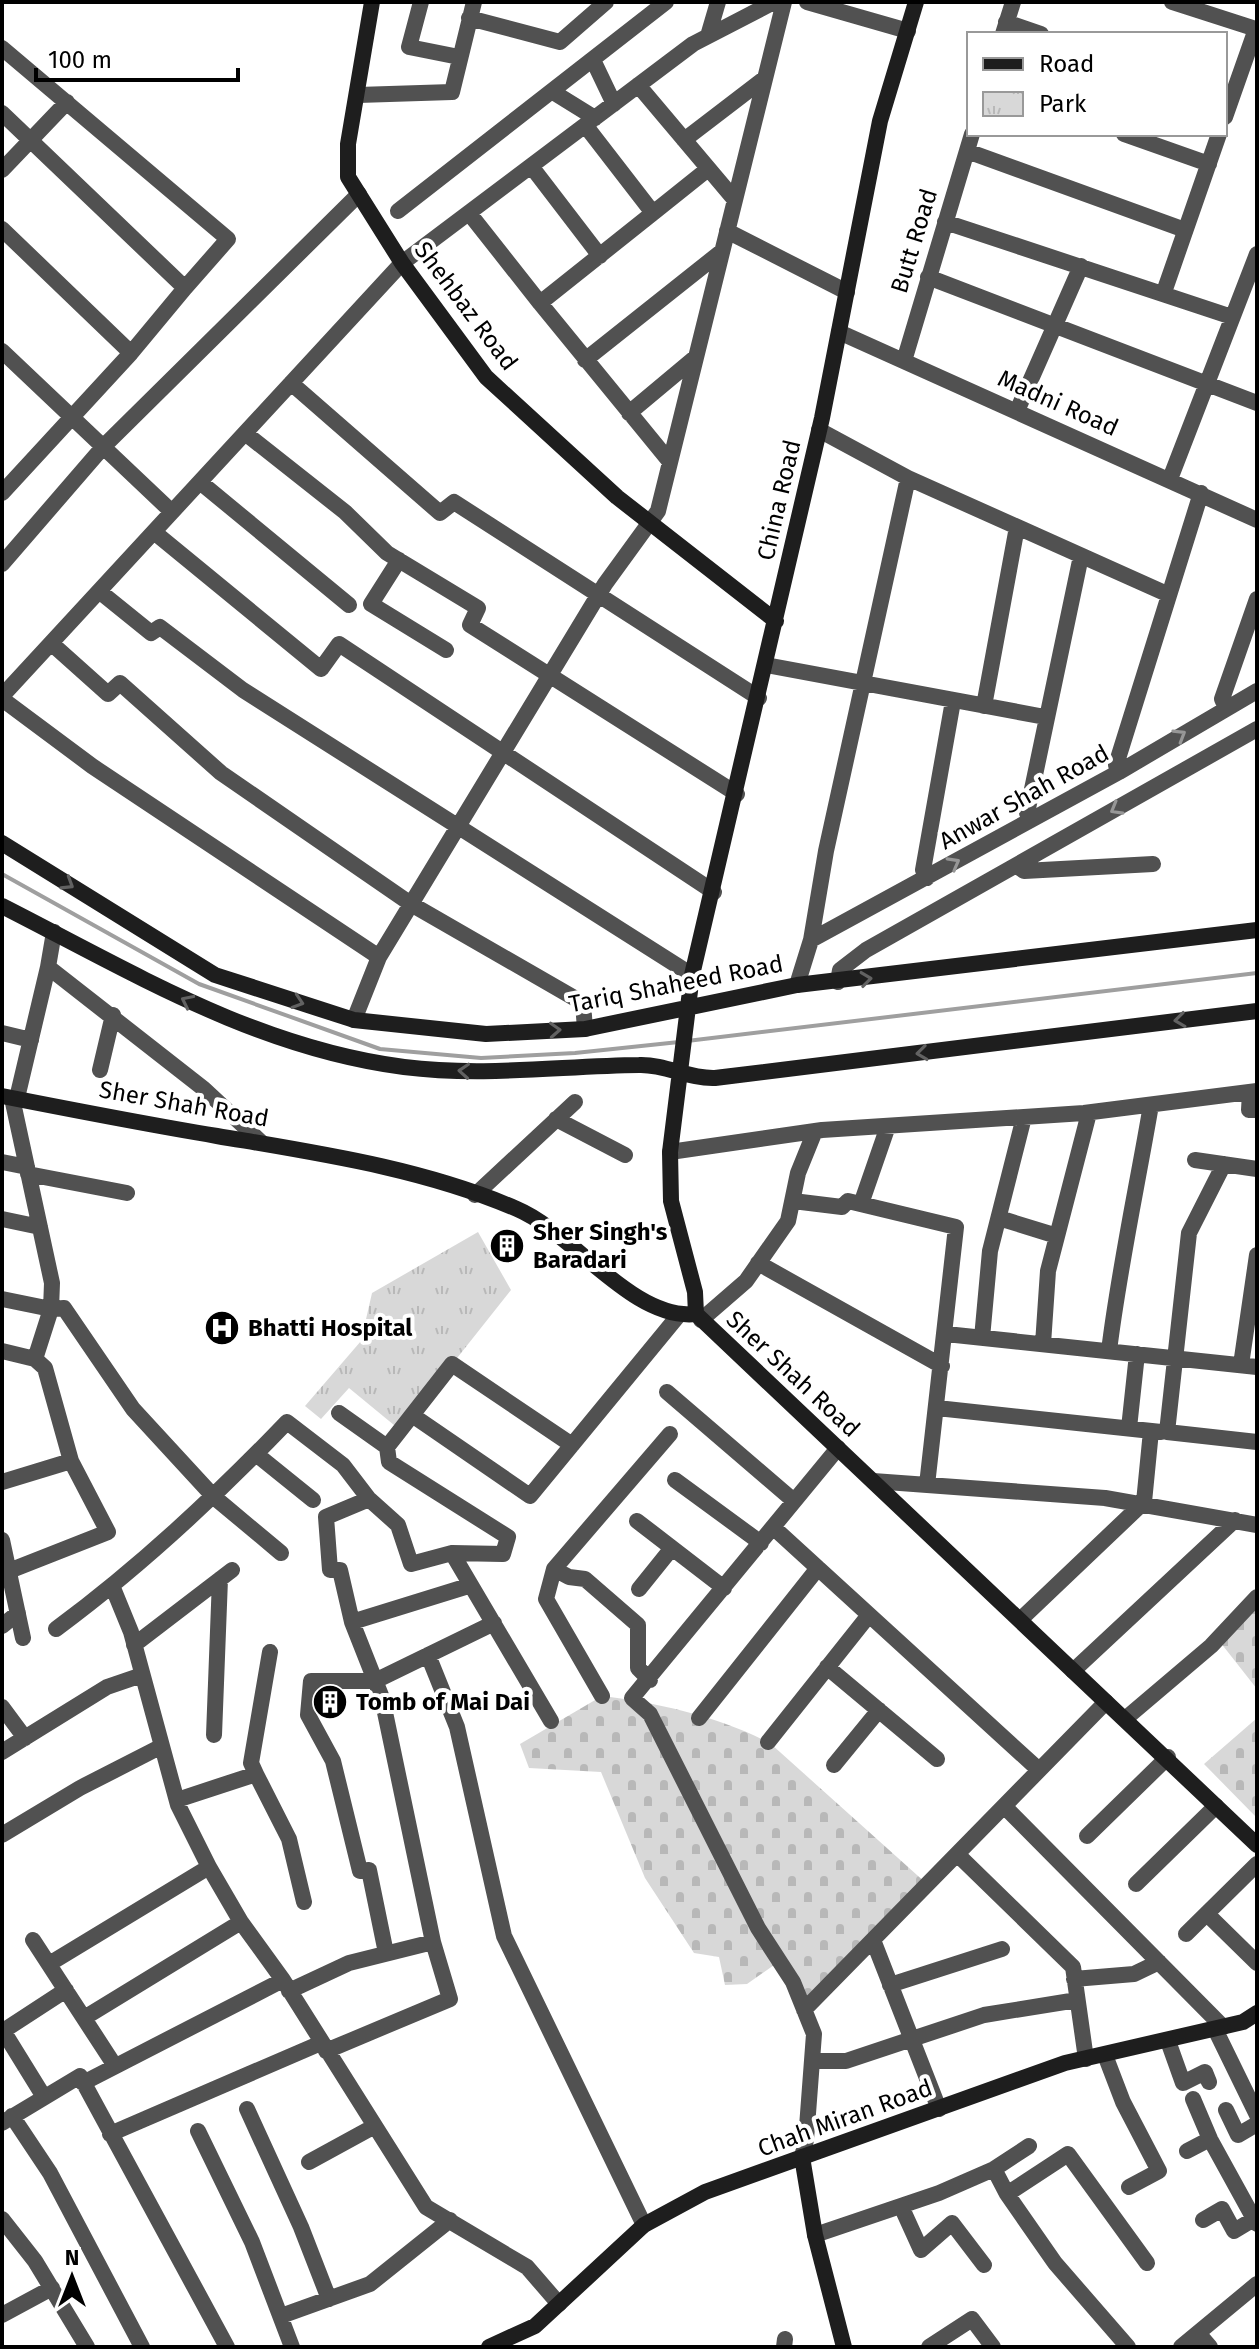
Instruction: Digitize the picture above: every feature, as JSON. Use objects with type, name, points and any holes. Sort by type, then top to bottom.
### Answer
[{"type":"main road","name":"Shehbaz Road","points":[[372,2],[348,144],[348,177],[402,263],[486,377],[617,497],[776,621]]},
{"type":"main road","name":"China Road","points":[[680,1073],[692,975],[737,794],[819,430],[880,121],[916,2]]},
{"type":"main road","name":"Tariq Shaheed Road","points":[[2,843],[215,975],[354,1020],[486,1034],[585,1029],[686,1016],[717,999],[797,985],[1257,930]]},
{"type":"main road","points":[[2,906],[101,960],[210,1012],[274,1038],[339,1055],[404,1067],[478,1072],[651,1064],[698,1079],[715,1078],[1257,1011]]},
{"type":"main road","points":[[680,1073],[670,1152],[671,1201],[681,1251],[695,1292],[698,1317]]},
{"type":"main road","name":"Sher Shah Road","points":[[10,1098],[346,1158],[475,1195],[519,1210],[623,1288],[678,1316],[698,1317],[1168,1757],[1257,1845]]},
{"type":"main road","name":"Chah Miran Road","points":[[496,2345],[535,2326],[644,2225],[705,2192],[1086,2059],[1243,2022],[1257,2013]]},
{"type":"main road","points":[[802,2157],[815,2235],[844,2347]]},
{"type":"street","points":[[421,2],[409,47],[459,57]]},
{"type":"street","points":[[358,95],[452,92],[472,10],[560,42],[606,2]]},
{"type":"street","points":[[398,211],[666,2]]},
{"type":"street","points":[[708,36],[718,2]]},
{"type":"street","points":[[379,957],[92,766],[2,698],[402,263],[638,85],[708,36],[774,2]]},
{"type":"street","points":[[354,1020],[379,957],[597,597],[658,511],[784,2]]},
{"type":"street","points":[[807,2],[908,31]]},
{"type":"street","points":[[1013,2],[1004,28],[1029,32]]},
{"type":"street","points":[[1172,2],[1256,29],[1254,42],[1228,97]]},
{"type":"street","points":[[2,48],[228,239],[131,353],[2,493]]},
{"type":"street","points":[[593,60],[614,104]]},
{"type":"street","points":[[684,140],[765,78]]},
{"type":"street","points":[[638,85],[735,200]]},
{"type":"street","points":[[553,92],[590,122],[653,213]]},
{"type":"street","points":[[2,170],[67,102]]},
{"type":"street","points":[[2,113],[185,288]]},
{"type":"street","name":"Butt Road","points":[[904,361],[971,136]]},
{"type":"street","points":[[1130,136],[1209,164]]},
{"type":"street","points":[[1164,292],[1218,136]]},
{"type":"street","points":[[967,151],[1185,230]]},
{"type":"street","points":[[531,166],[600,256]]},
{"type":"street","points":[[540,303],[708,169]]},
{"type":"street","points":[[2,564],[104,446],[359,194]]},
{"type":"street","points":[[469,213],[670,462]]},
{"type":"street","points":[[945,222],[1232,317]]},
{"type":"street","points":[[2,229],[131,353]]},
{"type":"street","points":[[727,231],[847,292]]},
{"type":"street","points":[[585,360],[721,252]]},
{"type":"street","points":[[1170,479],[1257,254]]},
{"type":"street","points":[[1017,411],[1081,266]]},
{"type":"street","points":[[928,277],[1257,403]]},
{"type":"street","name":"Madni Road","points":[[839,332],[1257,520]]},
{"type":"street","points":[[4,357],[172,512]]},
{"type":"street","points":[[629,413],[696,357]]},
{"type":"street","points":[[291,383],[440,513],[454,502],[597,597],[759,698]]},
{"type":"street","points":[[819,430],[908,478],[1167,594]]},
{"type":"street","points":[[245,433],[399,560],[478,608],[470,625],[737,794]]},
{"type":"street","points":[[797,985],[811,940],[862,684],[908,478]]},
{"type":"street","points":[[200,482],[349,605]]},
{"type":"street","points":[[1119,772],[1116,765],[1201,493]]},
{"type":"street","points":[[984,706],[1017,527]]},
{"type":"street","points":[[154,532],[321,669],[339,644],[714,892]]},
{"type":"street","points":[[1031,820],[1027,813],[1045,717],[1081,556]]},
{"type":"street","points":[[399,560],[371,604],[446,650]]},
{"type":"street","points":[[99,591],[151,633],[160,627],[243,690],[692,975]]},
{"type":"street","points":[[1226,708],[1222,699],[1255,610]]},
{"type":"street","points":[[51,643],[108,694],[120,683],[221,773],[411,904],[583,1003],[585,1029]]},
{"type":"street","points":[[766,665],[1045,717]]},
{"type":"street","name":"Anwar Shah Road","points":[[811,940],[1119,772],[1257,691]]},
{"type":"street","points":[[927,878],[923,870],[953,701]]},
{"type":"street","points":[[838,982],[840,970],[866,950],[1257,729]]},
{"type":"street","points":[[1017,866],[1024,871],[1153,864]]},
{"type":"street","points":[[35,1359],[51,1309],[52,1283],[10,1098],[31,1040],[54,932]]},
{"type":"street","points":[[48,967],[204,1089],[262,1143]]},
{"type":"street","points":[[100,1070],[113,1015]]},
{"type":"street","points":[[2,1033],[31,1040]]},
{"type":"street","points":[[670,1152],[815,1131],[1089,1113],[1254,1092],[1249,1110],[1257,1110]]},
{"type":"street","points":[[475,1195],[575,1102]]},
{"type":"street","points":[[1109,1351],[1116,1295],[1126,1255],[1151,1105]]},
{"type":"street","points":[[1043,1344],[1048,1271],[1089,1113]]},
{"type":"street","points":[[982,1338],[990,1251],[1024,1117]]},
{"type":"street","points":[[556,1119],[625,1155]]},
{"type":"street","points":[[861,1204],[888,1126]]},
{"type":"street","points":[[698,1317],[746,1281],[788,1221],[798,1173],[815,1131]]},
{"type":"street","points":[[1195,1160],[1257,1169]]},
{"type":"street","points":[[2,1162],[28,1171],[127,1193]]},
{"type":"street","points":[[1020,1620],[1144,1502],[1176,1358],[1189,1233],[1224,1164]]},
{"type":"street","points":[[793,1201],[842,1207],[848,1201],[956,1227],[927,1485]]},
{"type":"street","points":[[999,1218],[1057,1236]]},
{"type":"street","points":[[2,1219],[40,1227]]},
{"type":"street","points":[[946,1334],[1249,1366],[1257,1255]]},
{"type":"street","points":[[758,1263],[942,1366]]},
{"type":"street","points":[[2,1299],[51,1309],[64,1308],[133,1409],[214,1497],[281,1553]]},
{"type":"street","points":[[412,1415],[530,1496],[678,1316]]},
{"type":"street","points":[[2,1351],[35,1359],[45,1368],[71,1461],[108,1532],[8,1570]]},
{"type":"street","points":[[1129,1428],[1137,1354]]},
{"type":"street","points":[[56,1629],[113,1588],[214,1497],[287,1422],[343,1465],[369,1499],[398,1525],[411,1564],[452,1553],[503,1554],[508,1537],[389,1462],[387,1447],[452,1364],[572,1445]]},
{"type":"street","points":[[667,1392],[794,1501]]},
{"type":"street","points":[[937,1408],[1257,1442]]},
{"type":"street","points":[[339,1413],[387,1447]]},
{"type":"street","points":[[602,1696],[546,1599],[554,1569],[670,1434]]},
{"type":"street","points":[[802,2157],[814,2034],[793,1982],[758,1928],[650,1714],[632,1698],[650,1680],[838,1448]]},
{"type":"street","points":[[256,1454],[313,1500]]},
{"type":"street","points":[[2,1482],[71,1461]]},
{"type":"street","points":[[675,1480],[761,1543]]},
{"type":"street","points":[[873,1481],[1144,1502],[1257,1525]]},
{"type":"street","points":[[110,2134],[450,1999],[433,1942],[382,1698],[352,1622],[340,1570],[330,1570],[326,1517],[369,1499]]},
{"type":"street","points":[[1073,1671],[1235,1520]]},
{"type":"street","points":[[637,1521],[724,1588]]},
{"type":"street","points":[[773,1527],[1039,1770]]},
{"type":"street","points":[[2,1540],[23,1638]]},
{"type":"street","points":[[639,1589],[672,1548]]},
{"type":"street","points":[[452,1553],[551,1721]]},
{"type":"street","points":[[699,1718],[818,1568]]},
{"type":"street","points":[[554,1569],[569,1577],[585,1579],[638,1625],[638,1668],[650,1680]]},
{"type":"street","points":[[134,1645],[226,1575],[214,1735]]},
{"type":"street","points":[[352,1622],[465,1587]]},
{"type":"street","points":[[113,1588],[134,1645],[177,1800],[209,1867],[241,1922],[286,1986],[426,2207],[527,2267],[559,2304]]},
{"type":"street","points":[[1125,1719],[1211,1646],[1257,1597]]},
{"type":"street","points":[[2,1626],[18,1613]]},
{"type":"street","points":[[768,1742],[869,1615]]},
{"type":"street","points":[[386,1953],[369,1870],[360,1871],[333,1761],[308,1715],[311,1681],[375,1681],[494,1623]]},
{"type":"street","points":[[270,1652],[251,1763],[289,1839],[304,1902]]},
{"type":"street","points":[[428,1655],[457,1727],[504,1936],[644,2225]]},
{"type":"street","points":[[827,1667],[937,1759]]},
{"type":"street","points":[[2,1752],[107,1687],[142,1675]]},
{"type":"street","points":[[804,2010],[1106,1702]]},
{"type":"street","points":[[2,1707],[25,1738]]},
{"type":"street","points":[[834,1765],[879,1710]]},
{"type":"street","points":[[2,1835],[80,1788],[160,1747]]},
{"type":"street","points":[[1087,1836],[1168,1757]]},
{"type":"street","points":[[177,1800],[256,1774]]},
{"type":"street","points":[[1004,1806],[1159,1962],[1219,2028],[1257,2115]]},
{"type":"street","points":[[1136,1884],[1216,1806]]},
{"type":"street","points":[[957,1854],[1073,1967],[1086,2059]]},
{"type":"street","points":[[1186,1934],[1257,1864]]},
{"type":"street","points":[[49,1964],[209,1867]]},
{"type":"street","points":[[1207,1914],[1257,1963]]},
{"type":"street","points":[[84,2018],[241,1922]]},
{"type":"street","points":[[33,1940],[115,2066]]},
{"type":"street","points":[[873,1940],[939,2109]]},
{"type":"street","points":[[83,2083],[286,1986],[349,1963],[433,1942]]},
{"type":"street","points":[[890,1985],[1002,1949]]},
{"type":"street","points":[[1074,1979],[1134,1974],[1159,1962]]},
{"type":"street","points":[[44,2097],[3,2030],[66,1990]]},
{"type":"street","points":[[812,2061],[846,2061],[984,2015],[1077,2000]]},
{"type":"street","points":[[1168,2041],[1183,2083],[1205,2072],[1209,2082]]},
{"type":"street","points":[[1105,2055],[1123,2102],[1159,2171],[1129,2187]]},
{"type":"street","points":[[142,2347],[50,2173],[7,2120],[80,2076],[227,2347]]},
{"type":"street","points":[[1193,2099],[1210,2139],[1256,2222],[1234,2231],[1222,2209],[1203,2220]]},
{"type":"street","points":[[247,2109],[301,2227],[329,2299]]},
{"type":"street","points":[[1226,2110],[1238,2135],[1257,2124]]},
{"type":"street","points":[[309,2162],[373,2127]]},
{"type":"street","points":[[198,2131],[252,2242],[292,2347]]},
{"type":"street","points":[[1187,2151],[1210,2139]]},
{"type":"street","points":[[815,2235],[901,2206],[994,2169],[1029,2146]]},
{"type":"street","points":[[1007,2194],[1068,2154],[1090,2180],[1147,2263]]},
{"type":"street","points":[[994,2169],[1007,2194],[1055,2263],[1128,2347]]},
{"type":"street","points":[[901,2206],[921,2250],[952,2223],[984,2265]]},
{"type":"street","points":[[2,2220],[52,2288],[87,2347]]},
{"type":"street","points":[[281,2316],[370,2284],[450,2220]]},
{"type":"street","points":[[1181,2347],[1257,2284]]},
{"type":"street","points":[[2,2315],[52,2288]]},
{"type":"street","points":[[929,2347],[972,2319],[993,2347]]},
{"type":"street","points":[[1198,2333],[1210,2347]]},
{"type":"green space","points":[[478,1232],[511,1290],[400,1430],[349,1388],[321,1419],[305,1406],[361,1341],[372,1293]]},
{"type":"green space","points":[[1257,1603],[1257,1689],[1220,1642]]},
{"type":"green space","points":[[602,1696],[689,1712],[732,1726],[771,1744],[927,1884],[804,2010],[777,1963],[747,1984],[725,1985],[719,1957],[694,1953],[645,1878],[601,1772],[529,1768],[520,1744]]},
{"type":"green space","points":[[1257,1718],[1257,1818],[1204,1764]]},
{"type":"waterway","points":[[2,874],[199,984],[380,1049],[481,1058],[575,1053],[679,1042]]},
{"type":"waterway","points":[[687,1041],[1257,973]]},
{"type":"place","name":"Sher Singh's Baradari","points":[[507,1246]]},
{"type":"place","name":"Bhatti Hospital","points":[[222,1328]]},
{"type":"place","name":"Tomb of Mai Dai","points":[[330,1702]]}]
